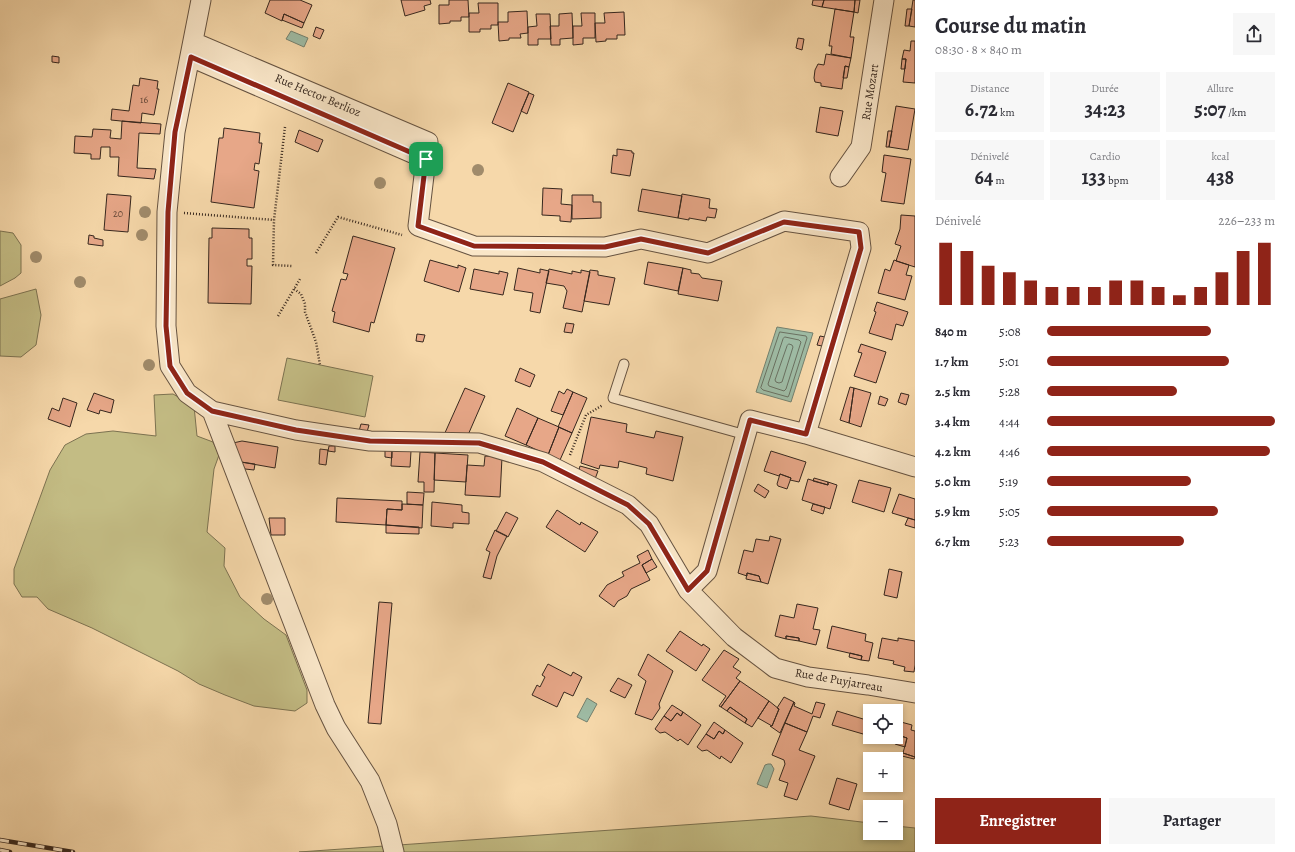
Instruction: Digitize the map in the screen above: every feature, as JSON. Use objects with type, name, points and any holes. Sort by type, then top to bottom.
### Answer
[{"type":"street","points":[[168,212],[175,132],[201,0]]},
{"type":"street","name":"Rue Mozart","points":[[840,177],[861,147],[884,0]]},
{"type":"street","name":"Rue Hector Berlioz","points":[[192,50],[426,159],[418,226]]},
{"type":"street","name":"Rue de Puyjarreau","points":[[168,212],[166,326],[170,366],[187,393],[212,411],[296,430],[370,441],[479,443],[543,462],[628,505],[649,524],[688,590],[734,637],[776,668],[808,677],[915,693]]},
{"type":"street","points":[[418,226],[474,246],[605,247],[641,239],[708,253],[784,222],[859,232],[861,248],[806,434]]},
{"type":"street","points":[[212,411],[325,705],[336,728],[370,781],[386,824],[394,852]]},
{"type":"street","points":[[688,590],[707,571],[750,420],[806,434],[915,466]]},
{"type":"lane","points":[[624,364],[613,398],[746,435]]},
{"type":"path","points":[[285,127],[274,220],[272,265],[292,266]]},
{"type":"path","points":[[168,212],[274,220]]},
{"type":"path","points":[[316,253],[338,217],[404,236],[418,226]]},
{"type":"path","points":[[278,316],[300,279]]},
{"type":"path","points":[[294,289],[301,294],[305,304],[305,312],[316,342],[320,365]]},
{"type":"path","points":[[563,472],[586,416],[613,398]]},
{"type":"shaded area","points":[[0,231],[13,233],[21,245],[21,273],[0,286]]},
{"type":"shaded area","points":[[36,289],[41,315],[36,345],[21,357],[0,356],[0,299]]},
{"type":"shaded area","points":[[287,358],[373,376],[365,417],[278,400]]},
{"type":"shaded area","points":[[173,394],[194,406],[197,436],[213,442],[219,455],[214,469],[207,532],[225,548],[224,566],[240,597],[264,619],[286,635],[307,690],[307,703],[295,711],[254,706],[199,684],[178,671],[92,628],[48,609],[37,597],[22,597],[14,584],[14,569],[50,470],[65,445],[86,434],[113,431],[156,436],[154,395]]},
{"type":"shaded area","points":[[811,816],[863,822],[863,840],[903,840],[903,827],[915,828],[915,852],[299,852]]},
{"type":"water","points":[[291,31],[308,38],[304,47],[286,39]]},
{"type":"water","points":[[777,327],[813,333],[791,402],[756,392]]},
{"type":"water","points":[[587,698],[597,704],[587,722],[577,717]]},
{"type":"water","points":[[771,764],[774,769],[767,788],[757,784],[765,765]]},
{"type":"building","points":[[270,0],[300,0],[312,5],[304,23],[284,14],[282,21],[265,13]]},
{"type":"building","points":[[401,0],[430,0],[431,4],[424,6],[425,10],[405,16]]},
{"type":"building","points":[[449,0],[468,0],[469,17],[461,17],[461,21],[450,21],[450,23],[439,24],[439,5],[449,5]]},
{"type":"building","points":[[813,0],[824,0],[822,7],[812,5]]},
{"type":"building","points":[[824,0],[855,0],[854,12],[822,7]]},
{"type":"building","points":[[855,0],[860,0],[858,13],[854,12]]},
{"type":"building","points":[[913,0],[915,0],[915,27],[909,26]]},
{"type":"building","points":[[478,3],[498,3],[498,25],[491,25],[491,29],[480,29],[480,32],[469,32],[469,13],[479,13]]},
{"type":"building","points":[[835,9],[854,12],[850,37],[854,37],[851,58],[831,54],[832,46],[829,46]]},
{"type":"building","points":[[907,9],[912,9],[909,26],[905,26]]},
{"type":"building","points":[[527,11],[528,33],[520,34],[521,38],[509,38],[509,40],[499,41],[498,22],[508,22],[508,12]]},
{"type":"building","points":[[624,12],[625,35],[617,35],[617,39],[606,39],[606,41],[596,42],[595,23],[605,23],[604,13]]},
{"type":"building","points":[[572,13],[573,38],[560,39],[560,45],[551,45],[550,26],[559,26],[559,14]]},
{"type":"building","points":[[581,13],[595,13],[595,38],[583,38],[583,44],[573,45],[573,26],[582,26]]},
{"type":"building","points":[[284,14],[304,23],[302,28],[282,20]]},
{"type":"building","points":[[536,14],[550,14],[551,39],[538,39],[538,45],[528,45],[528,27],[537,26]]},
{"type":"building","points":[[316,27],[324,30],[320,39],[313,36]]},
{"type":"building","points":[[798,38],[804,39],[802,50],[796,48]]},
{"type":"building","points":[[911,41],[915,41],[915,83],[903,82],[906,59],[902,59],[904,50],[910,51]]},
{"type":"building","points":[[826,54],[851,58],[849,67],[845,66],[842,89],[821,86],[821,83],[815,82],[815,70],[818,64],[824,65]]},
{"type":"building","points":[[52,56],[59,57],[59,63],[52,62]]},
{"type":"building","points":[[902,59],[906,59],[905,69],[901,69]]},
{"type":"building","points":[[845,66],[849,67],[847,78],[843,78]]},
{"type":"building","points":[[140,78],[158,81],[157,89],[159,89],[154,115],[142,113],[141,123],[111,120],[112,109],[129,111],[133,85],[139,86]]},
{"type":"building","points":[[508,83],[529,92],[513,132],[492,123]]},
{"type":"building","points":[[529,93],[534,95],[527,114],[521,111]]},
{"type":"building","points":[[896,106],[915,109],[908,150],[889,147]]},
{"type":"building","points":[[820,107],[843,111],[838,136],[816,132]]},
{"type":"building","points":[[122,121],[161,124],[160,134],[139,133],[137,168],[156,169],[154,179],[118,176],[119,157],[110,157],[110,147],[101,147],[100,159],[91,159],[91,154],[74,153],[75,136],[92,137],[93,129],[111,130],[110,138],[121,139]]},
{"type":"building","points":[[224,128],[260,133],[259,143],[262,143],[259,164],[255,163],[254,170],[259,171],[254,208],[211,202],[219,138],[223,138]]},
{"type":"building","points":[[299,130],[323,140],[318,152],[295,142]]},
{"type":"building","points":[[888,131],[892,131],[889,147],[886,147]]},
{"type":"building","points":[[617,149],[632,151],[632,153],[634,153],[630,176],[611,173],[613,155],[617,156]]},
{"type":"building","points":[[884,155],[911,159],[904,204],[881,201],[886,173],[882,172]]},
{"type":"building","points":[[543,188],[562,189],[561,204],[572,205],[571,222],[560,221],[560,216],[542,215]]},
{"type":"building","points":[[642,189],[682,196],[678,218],[638,211]]},
{"type":"building","points":[[107,194],[131,196],[128,232],[104,230]]},
{"type":"building","points":[[682,194],[710,199],[709,208],[717,209],[715,218],[707,217],[706,221],[678,218]]},
{"type":"building","points":[[572,195],[593,195],[593,202],[601,202],[601,218],[572,219]]},
{"type":"building","points":[[901,215],[915,216],[915,267],[896,261],[901,246],[895,244],[900,229]]},
{"type":"building","points":[[212,228],[249,229],[249,238],[252,238],[252,259],[247,259],[247,266],[252,266],[251,304],[208,303],[209,238],[212,238]]},
{"type":"building","points":[[89,235],[103,240],[103,246],[88,244]]},
{"type":"building","points":[[353,236],[395,248],[374,323],[371,322],[369,332],[333,322],[335,312],[332,311],[341,279],[346,280],[348,274],[343,273]]},
{"type":"building","points":[[430,260],[458,268],[458,265],[466,268],[459,292],[424,281]]},
{"type":"building","points":[[894,260],[909,265],[906,275],[912,276],[905,300],[878,293],[885,269],[890,271]]},
{"type":"building","points":[[648,262],[683,268],[678,291],[644,284]]},
{"type":"building","points":[[518,268],[540,273],[540,269],[549,271],[540,313],[530,311],[533,293],[514,290]]},
{"type":"building","points":[[683,268],[691,270],[691,273],[699,274],[702,278],[722,281],[718,301],[678,294]]},
{"type":"building","points":[[474,269],[499,274],[499,271],[508,273],[503,295],[470,289]]},
{"type":"building","points":[[549,269],[572,274],[572,271],[581,273],[581,270],[590,272],[582,312],[563,308],[567,291],[564,286],[546,283]]},
{"type":"building","points":[[590,270],[598,271],[598,275],[615,278],[609,305],[584,301]]},
{"type":"building","points":[[877,302],[908,312],[903,326],[896,324],[892,340],[869,333],[876,312],[874,311]]},
{"type":"building","points":[[566,323],[574,324],[572,333],[564,332]]},
{"type":"building","points":[[417,334],[425,335],[423,342],[416,341]]},
{"type":"building","points":[[820,336],[825,337],[822,346],[817,345]]},
{"type":"building","points":[[861,344],[886,352],[876,383],[854,376],[862,353],[858,352]]},
{"type":"building","points":[[520,368],[535,375],[530,387],[515,381]]},
{"type":"building","points":[[850,387],[854,388],[849,423],[840,420]]},
{"type":"building","points":[[465,388],[485,396],[468,435],[444,435]]},
{"type":"building","points":[[854,388],[871,393],[861,427],[849,423]]},
{"type":"building","points":[[567,389],[573,392],[563,415],[551,411],[559,391],[564,394]]},
{"type":"building","points":[[573,392],[587,398],[572,433],[558,427]]},
{"type":"building","points":[[94,393],[114,400],[111,413],[100,410],[99,414],[87,410]]},
{"type":"building","points":[[901,393],[909,395],[906,405],[898,402]]},
{"type":"building","points":[[880,396],[888,399],[885,406],[878,404]]},
{"type":"building","points":[[63,398],[77,403],[70,427],[48,419],[52,408],[59,411]]},
{"type":"building","points":[[517,408],[538,418],[526,445],[505,436]]},
{"type":"building","points":[[591,417],[627,424],[626,432],[654,438],[656,431],[683,437],[673,481],[646,474],[647,468],[619,461],[618,468],[600,465],[599,469],[581,463]]},
{"type":"building","points":[[538,418],[559,427],[548,455],[526,445]]},
{"type":"building","points":[[361,424],[369,425],[367,432],[359,431]]},
{"type":"building","points":[[559,427],[572,433],[560,460],[548,455]]},
{"type":"building","points":[[242,441],[278,447],[275,468],[241,462],[233,443]]},
{"type":"building","points":[[329,446],[335,446],[335,452],[328,451]]},
{"type":"building","points":[[320,449],[328,450],[326,465],[319,464]]},
{"type":"building","points":[[385,449],[392,450],[392,458],[385,457]]},
{"type":"building","points":[[392,450],[411,451],[410,467],[391,466]]},
{"type":"building","points":[[771,451],[806,462],[799,482],[790,480],[791,478],[780,474],[779,476],[764,471]]},
{"type":"building","points":[[420,452],[435,453],[434,492],[424,492],[424,482],[418,482]]},
{"type":"building","points":[[435,453],[468,455],[466,482],[434,480]]},
{"type":"building","points":[[485,456],[502,457],[500,497],[465,495],[467,465],[484,466]]},
{"type":"building","points":[[241,462],[255,464],[254,470],[245,469]]},
{"type":"building","points":[[580,466],[598,471],[595,479],[579,470]]},
{"type":"building","points":[[780,474],[791,478],[787,489],[778,486],[777,484]]},
{"type":"building","points":[[814,478],[828,482],[828,485],[813,481]]},
{"type":"building","points":[[808,479],[828,485],[828,482],[837,485],[830,509],[802,500]]},
{"type":"building","points":[[859,480],[891,488],[884,512],[852,502]]},
{"type":"building","points":[[758,484],[769,491],[765,498],[754,491]]},
{"type":"building","points":[[407,492],[424,493],[423,505],[407,504]]},
{"type":"building","points":[[899,494],[915,499],[915,520],[892,513]]},
{"type":"building","points":[[337,498],[402,501],[402,510],[387,509],[386,525],[336,522]]},
{"type":"building","points":[[432,502],[462,505],[462,512],[469,513],[469,524],[453,523],[453,528],[431,526]]},
{"type":"building","points":[[402,504],[423,505],[422,528],[386,525],[387,509],[402,510]]},
{"type":"building","points":[[813,504],[825,507],[823,514],[811,510]]},
{"type":"building","points":[[557,510],[580,525],[581,522],[598,532],[585,552],[546,527]]},
{"type":"building","points":[[506,512],[518,518],[508,537],[496,531]]},
{"type":"building","points":[[269,518],[285,518],[285,535],[271,535]]},
{"type":"building","points":[[908,518],[915,520],[915,528],[905,525]]},
{"type":"building","points":[[386,525],[419,527],[419,534],[386,533]]},
{"type":"building","points":[[495,530],[507,536],[497,556],[491,579],[483,577],[490,552],[486,550]]},
{"type":"building","points":[[770,536],[781,539],[768,584],[761,582],[759,576],[747,573],[747,576],[738,573],[744,550],[753,552],[756,539],[769,541]]},
{"type":"building","points":[[648,550],[652,559],[642,565],[650,580],[631,589],[627,596],[618,601],[614,607],[599,596],[607,585],[624,576],[622,572],[640,563],[637,556]]},
{"type":"building","points":[[652,559],[657,567],[646,573],[642,565]]},
{"type":"building","points":[[889,569],[902,572],[897,598],[884,595]]},
{"type":"building","points":[[747,573],[759,576],[761,582],[746,579]]},
{"type":"building","points":[[379,602],[392,603],[381,724],[368,723]]},
{"type":"building","points":[[797,604],[818,608],[813,629],[820,630],[816,645],[799,641],[799,638],[786,636],[786,639],[775,636],[780,615],[794,618]]},
{"type":"building","points":[[832,626],[866,634],[865,641],[873,643],[869,661],[861,660],[862,656],[827,648]]},
{"type":"building","points":[[680,631],[702,646],[703,644],[710,649],[696,671],[666,651]]},
{"type":"building","points":[[786,636],[799,638],[799,641],[786,639]]},
{"type":"building","points":[[882,638],[898,641],[898,638],[915,641],[914,672],[904,671],[905,667],[893,664],[894,661],[878,658]]},
{"type":"building","points":[[724,650],[739,659],[733,667],[741,672],[736,678],[740,681],[721,707],[719,706],[726,696],[702,680]]},
{"type":"building","points":[[850,653],[862,656],[861,660],[849,657]]},
{"type":"building","points":[[648,654],[673,671],[659,704],[660,708],[652,720],[635,714],[646,681],[638,675]]},
{"type":"building","points":[[548,664],[571,676],[573,672],[582,677],[573,696],[564,692],[557,707],[532,695],[537,685],[540,687],[545,677],[542,675]]},
{"type":"building","points":[[618,678],[632,685],[625,698],[610,691]]},
{"type":"building","points":[[740,681],[769,701],[752,727],[745,723],[747,719],[730,707],[727,711],[721,707]]},
{"type":"building","points":[[784,697],[794,702],[780,733],[770,726],[772,726],[779,709],[777,708]]},
{"type":"building","points":[[769,701],[779,709],[772,726],[758,718]]},
{"type":"building","points":[[794,702],[794,706],[812,714],[816,702],[825,704],[820,718],[813,716],[807,732],[785,723]]},
{"type":"building","points":[[672,705],[683,712],[681,716],[677,713],[671,721],[664,716]]},
{"type":"building","points":[[730,707],[747,719],[745,723],[727,711]]},
{"type":"building","points":[[837,711],[863,719],[863,734],[832,725]]},
{"type":"building","points":[[683,712],[701,725],[688,745],[680,739],[678,741],[665,732],[660,733],[655,729],[664,716],[671,721],[677,713],[681,716]]},
{"type":"building","points":[[714,722],[725,730],[723,734],[719,731],[714,739],[706,734]]},
{"type":"building","points":[[785,723],[807,732],[799,750],[815,756],[797,800],[784,796],[788,783],[779,780],[785,764],[784,760],[772,755]]},
{"type":"building","points":[[903,723],[912,725],[911,730],[915,731],[915,757],[903,753],[907,738],[903,737]]},
{"type":"building","points":[[725,730],[743,743],[731,763],[721,756],[720,759],[707,750],[702,751],[697,747],[706,734],[714,739],[719,731],[723,734]]},
{"type":"building","points":[[903,737],[907,738],[905,747],[895,744],[903,744]]},
{"type":"building","points":[[903,753],[915,757],[914,759],[903,756]]},
{"type":"building","points":[[837,778],[857,784],[849,810],[829,804]]},
{"type":"railway","points":[[0,840],[73,852]]},
{"type":"railway","points":[[0,850],[10,852]]},
{"type":"route","points":[[191,57],[426,159],[418,226],[474,246],[605,247],[641,239],[708,253],[784,222],[859,232],[861,248],[806,434],[750,420],[707,571],[688,590],[649,524],[628,505],[543,462],[479,443],[370,441],[296,430],[212,411],[187,393],[170,366],[166,326],[168,212],[175,132],[191,57]]}]
